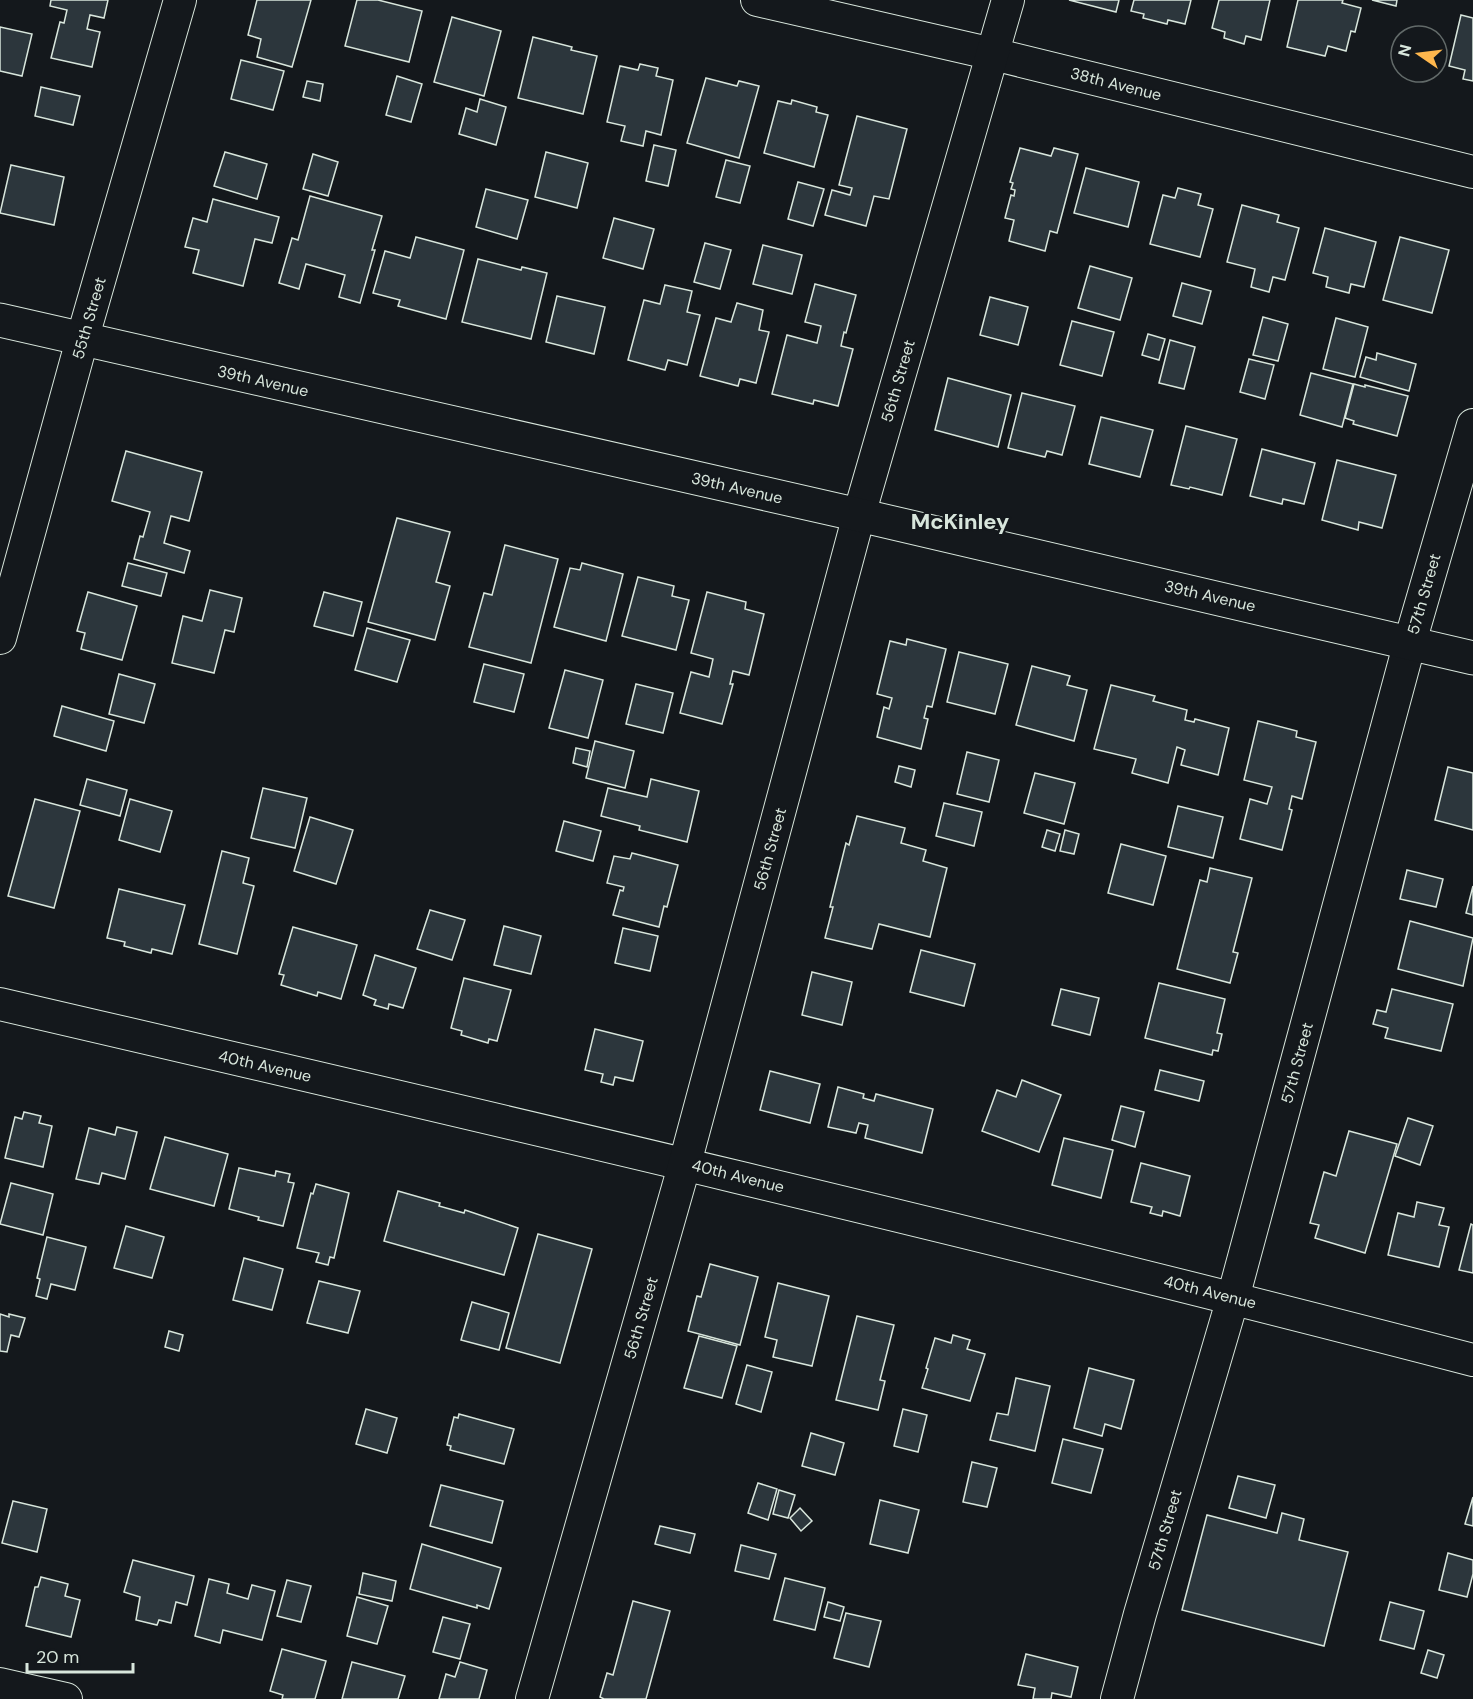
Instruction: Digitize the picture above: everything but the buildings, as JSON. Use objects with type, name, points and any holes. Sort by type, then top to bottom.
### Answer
[{"type":"main road","name":"39th Avenue","points":[[0,320],[1473,657]]},
{"type":"street","name":"55th Street","points":[[0,638],[82,340],[180,0]]},
{"type":"street","name":"38th Avenue","points":[[757,0],[993,54],[1473,172]]},
{"type":"street","name":"56th Street","points":[[532,1699],[685,1163],[860,515],[1008,0]]},
{"type":"street","name":"57th Street","points":[[1117,1699],[1233,1298],[1410,642],[1473,425]]},
{"type":"street","name":"40th Avenue","points":[[0,1004],[685,1163],[1233,1298],[1473,1360]]},
{"type":"street","points":[[0,1684],[66,1699]]},
{"type":"district","name":"McKinley","points":[[960,521]]}]
